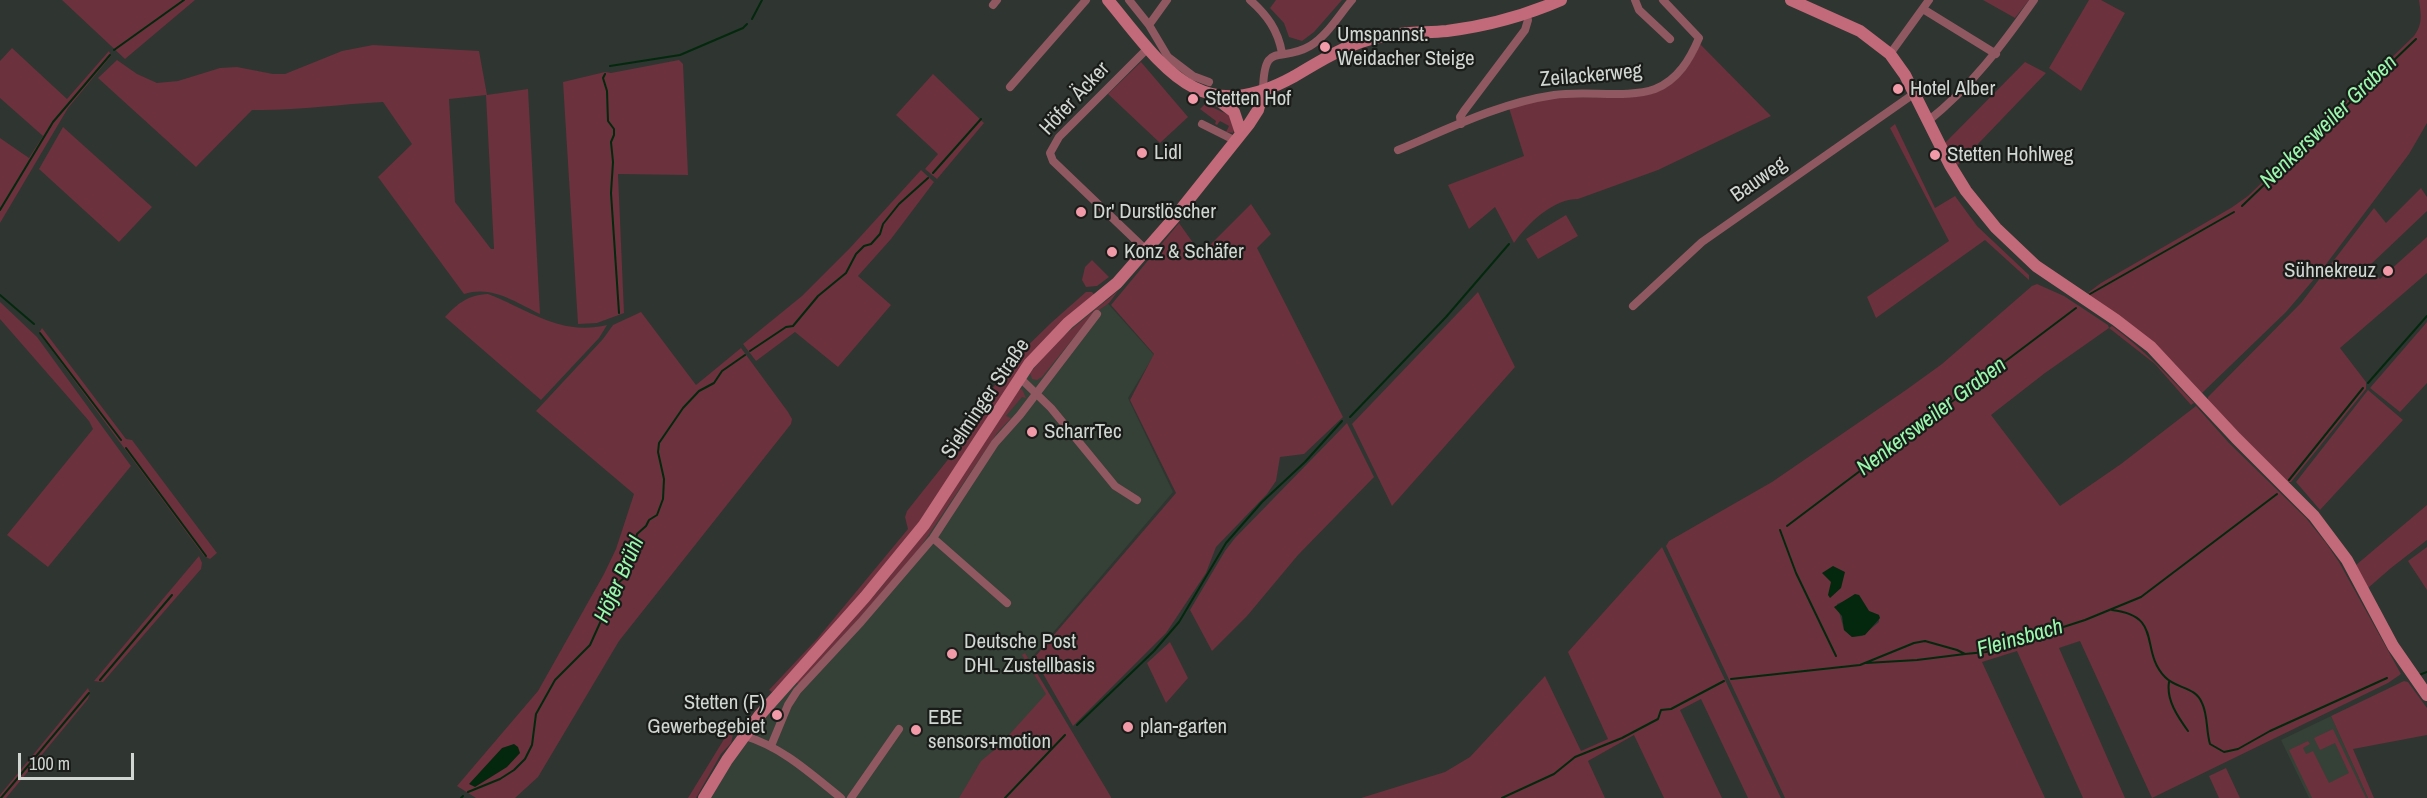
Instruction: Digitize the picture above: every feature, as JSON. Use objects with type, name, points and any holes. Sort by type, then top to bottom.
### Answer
[{"type":"street","points":[[1010,87],[1086,0]]},
{"type":"street","points":[[1108,0],[1148,48],[1179,79],[1212,95],[1234,112],[1239,137]]},
{"type":"street","points":[[1129,0],[1149,25],[1168,57],[1193,76],[1209,82]]},
{"type":"street","points":[[1149,25],[1167,0]]},
{"type":"street","points":[[1250,0],[1272,22],[1282,53]]},
{"type":"street","points":[[1263,91],[1266,62],[1282,53],[1301,49],[1313,43],[1352,0]]},
{"type":"street","points":[[1212,95],[1238,97],[1263,91],[1340,50],[1363,41],[1394,35],[1497,23],[1561,0]]},
{"type":"street","points":[[1635,0],[1639,10],[1670,39]]},
{"type":"street","name":"Zeilackerweg","points":[[1398,150],[1498,108],[1542,96],[1634,92],[1656,88],[1673,78],[1681,70],[1689,60],[1699,38],[1663,0]]},
{"type":"street","points":[[1890,54],[1929,0]]},
{"type":"street","points":[[1928,121],[1947,106],[1996,54],[2034,0]]},
{"type":"street","points":[[1794,1],[1860,31],[1890,54],[1915,93],[1950,165],[1979,208],[2009,242],[2037,266],[2151,347],[2236,438],[2314,516],[2347,560],[2384,632],[2427,696]]},
{"type":"street","points":[[1923,9],[1996,54]]},
{"type":"street","points":[[1461,124],[1460,117],[1464,111],[1525,30],[1528,20],[1526,14]]},
{"type":"street","points":[[1129,25],[1142,16]]},
{"type":"street","name":"Höfer Äcker","points":[[1146,250],[1053,161],[1050,153],[1059,137],[1148,48]]},
{"type":"street","name":"Sielminger Straße","points":[[704,798],[744,736],[924,525],[1019,377],[1049,341],[1111,290],[1146,250],[1239,137],[1258,110],[1263,91]]},
{"type":"street","name":"Bauweg","points":[[1633,306],[1702,242],[1915,93]]},
{"type":"street","points":[[1202,124],[1239,137]]},
{"type":"street","name":"Sielminger Straße","points":[[771,746],[788,705],[798,691],[933,538],[995,443],[1097,314]]},
{"type":"street","points":[[1019,377],[1036,393],[1115,486],[1137,500]]},
{"type":"street","points":[[933,538],[1007,603]]},
{"type":"street","points":[[852,798],[899,729]]},
{"type":"street","points":[[744,736],[771,746],[789,757],[841,798]]},
{"type":"shaded area","points":[[62,0],[195,0],[125,59]]},
{"type":"shaded area","points":[[1276,0],[1342,0],[1314,32],[1302,41],[1289,37],[1284,23],[1270,8]]},
{"type":"shaded area","points":[[1983,0],[2029,0],[2015,18]]},
{"type":"shaded area","points":[[2089,0],[2101,0],[2125,13],[2081,91],[2049,68]]},
{"type":"shaded area","points":[[2419,0],[2427,0],[2427,123],[2409,154],[2321,271],[2286,312],[2202,393],[2173,362],[2088,298],[2089,292],[2248,196],[2414,36],[2420,23]]},
{"type":"shaded area","points":[[1700,44],[1771,116],[1658,170],[1578,199],[1559,203],[1534,220],[1514,243],[1495,207],[1469,229],[1448,185],[1524,156],[1509,108],[1549,99],[1648,95],[1673,83],[1693,59]]},
{"type":"shaded area","points":[[373,45],[479,51],[487,95],[528,89],[540,314],[494,293],[464,294],[378,177],[412,144],[383,102],[252,110],[196,167],[98,78],[117,60],[137,74],[157,83],[178,81],[220,68],[237,67],[285,74],[342,51]],"holes":[[[486,95],[494,249],[491,249],[455,202],[449,99]]]},
{"type":"shaded area","points":[[12,48],[67,99],[109,51],[111,56],[68,108],[0,223],[0,138],[29,158],[43,136],[0,98],[0,61]]},
{"type":"shaded area","points":[[679,60],[683,64],[688,175],[618,174],[624,313],[597,323],[578,324],[563,82],[605,72],[611,73]]},
{"type":"shaded area","points":[[1141,62],[1188,117],[1160,143],[1108,94]]},
{"type":"shaded area","points":[[2025,62],[2046,73],[1955,168],[1943,145]]},
{"type":"shaded area","points":[[933,74],[984,123],[937,179],[925,169],[938,154],[896,115]]},
{"type":"shaded area","points":[[1205,104],[1229,115],[1235,128],[1233,133],[1226,132],[1229,126],[1220,121],[1217,125],[1215,124],[1216,121],[1200,109]]},
{"type":"shaded area","points":[[1895,124],[1935,208],[1955,196],[1977,226],[2029,275],[2029,280],[1985,240],[1876,318],[1867,297],[1949,241],[1890,128]]},
{"type":"shaded area","points":[[63,127],[152,207],[119,242],[39,169]]},
{"type":"shaded area","points":[[921,170],[934,182],[891,239],[858,276],[891,305],[838,367],[795,332],[756,361],[743,344],[802,296],[850,248]]},
{"type":"shaded area","points":[[2421,188],[2427,197],[2427,211],[2368,267],[2380,279],[2427,237],[2427,273],[2340,348],[2366,382],[2366,389],[2291,482],[2286,482],[2208,401],[2208,397],[2301,303],[2374,208],[2386,223]]},
{"type":"shaded area","points":[[1251,204],[1271,234],[1257,248],[1343,417],[1304,454],[1280,457],[1276,481],[1267,494],[1216,547],[1206,573],[1166,633],[1073,726],[1034,658],[1176,493],[1130,400],[1154,354],[1111,305],[1179,223],[1201,254]]},
{"type":"shaded area","points":[[1566,215],[1578,236],[1538,259],[1526,239]]},
{"type":"shaded area","points":[[1092,260],[1109,277],[1097,286],[1086,287],[1082,280],[1085,267]]},
{"type":"shaded area","points":[[2037,284],[2064,296],[2108,325],[2109,328],[1991,415],[2060,506],[2121,464],[2196,406],[2229,443],[2306,518],[2326,543],[2339,562],[2401,674],[2388,683],[2152,798],[2080,641],[2059,648],[2125,798],[2083,798],[2017,651],[1982,662],[2045,798],[1785,798],[1666,546],[1669,541],[1772,482],[1906,390],[1942,364]],"holes":[[[1859,595],[1869,611],[1879,615],[1879,622],[1862,636],[1852,637],[1844,630],[1837,604]]]},
{"type":"shaded area","points":[[1118,291],[1109,303],[1092,315],[1042,377],[1037,380],[1032,379],[1030,373],[1056,342]]},
{"type":"shaded area","points":[[1086,292],[1092,292],[1097,298],[1063,324],[961,468],[890,561],[813,650],[772,692],[769,690],[817,639],[908,529],[905,517],[907,511],[954,452],[983,401],[1016,357]]},
{"type":"shaded area","points":[[1478,292],[1515,367],[1392,506],[1352,424]]},
{"type":"shaded area","points":[[488,294],[559,324],[574,327],[607,325],[599,338],[541,400],[445,317],[464,301]]},
{"type":"shaded area","points":[[1102,297],[1154,355],[1128,398],[1173,492],[1028,662],[1048,694],[959,798],[704,798],[719,772],[865,597],[1012,387]]},
{"type":"shaded area","points":[[0,302],[37,337],[131,466],[48,567],[7,535],[93,429],[89,421],[0,319]]},
{"type":"shaded area","points":[[641,312],[696,385],[741,348],[788,412],[792,419],[791,424],[619,641],[538,777],[515,798],[476,798],[457,786],[538,691],[604,574],[616,549],[634,494],[536,411],[603,339],[613,325]]},
{"type":"shaded area","points":[[2427,322],[2427,383],[2400,412],[2370,388]]},
{"type":"shaded area","points":[[2112,326],[2134,344],[2165,372],[2194,403],[2191,405],[2155,364],[2109,328]]},
{"type":"shaded area","points":[[42,328],[126,439],[132,440],[217,553],[210,559],[204,556],[39,333]]},
{"type":"shaded area","points":[[1022,389],[1026,398],[1022,397],[1006,416],[1011,418],[997,433],[917,552],[799,685],[796,682],[878,591],[918,541],[1018,390]]},
{"type":"shaded area","points":[[2368,390],[2403,420],[2320,510],[2296,482]]},
{"type":"shaded area","points":[[1347,423],[1374,477],[1298,555],[1247,616],[1212,651],[1190,610],[1235,538]]},
{"type":"shaded area","points":[[2427,505],[2427,540],[2368,588],[2356,565]]},
{"type":"shaded area","points":[[1662,547],[1781,798],[1748,798],[1701,699],[1680,710],[1722,798],[1664,798],[1634,735],[1588,761],[1605,798],[1361,798],[1445,772],[1470,757],[1545,676],[1581,751],[1608,739],[1568,652]]},
{"type":"shaded area","points":[[2427,547],[2427,590],[2408,561]]},
{"type":"shaded area","points":[[199,556],[202,563],[201,569],[103,682],[94,681]]},
{"type":"shaded area","points":[[1833,566],[1845,572],[1841,588],[1830,598],[1828,595],[1831,582],[1822,573]]},
{"type":"shaded area","points":[[1855,594],[1859,595],[1869,611],[1879,615],[1880,618],[1865,635],[1852,637],[1844,630],[1842,616],[1834,607]]},
{"type":"shaded area","points":[[1170,642],[1188,678],[1166,703],[1147,663]]},
{"type":"shaded area","points":[[1025,653],[1111,798],[959,798],[981,761],[999,746],[1046,694],[1022,655]]},
{"type":"shaded area","points":[[2404,681],[2408,682],[2427,708],[2427,735],[2353,749],[2374,798],[2368,798],[2331,716]]},
{"type":"shaded area","points":[[88,688],[90,693],[88,699],[6,798],[0,798],[0,795]]},
{"type":"shaded area","points":[[2331,716],[2368,798],[2309,798],[2281,740]]},
{"type":"shaded area","points":[[2333,729],[2366,798],[2312,798],[2289,750],[2308,741],[2310,744],[2303,748],[2306,754],[2313,751],[2329,783],[2349,773],[2335,743],[2320,750],[2314,738]]},
{"type":"shaded area","points":[[729,731],[733,735],[731,743],[721,754],[696,798],[688,798]]},
{"type":"shaded area","points":[[514,744],[520,753],[507,767],[475,787],[469,784],[502,748]]},
{"type":"shaded area","points":[[2226,768],[2240,798],[2219,798],[2209,776]]},
{"type":"waterway","points":[[114,50],[184,0]]},
{"type":"waterway","points":[[752,19],[762,0]]},
{"type":"waterway","points":[[610,66],[680,55],[743,28],[747,24]]},
{"type":"waterway","name":"Nenkersweiler Graben","points":[[2242,206],[2416,39]]},
{"type":"waterway","points":[[0,210],[53,122],[110,55]]},
{"type":"waterway","points":[[605,74],[603,78],[607,91],[608,121],[614,129],[611,142],[613,162],[611,193],[619,313]]},
{"type":"waterway","name":"Höfer Brühl","points":[[933,173],[981,119]]},
{"type":"waterway","name":"Höfer Brühl","points":[[750,351],[786,327],[793,326],[818,296],[846,273],[856,254],[864,246],[871,244],[880,234],[883,224],[899,204],[928,178]]},
{"type":"waterway","name":"Nenkersweiler Graben","points":[[2090,294],[2234,212]]},
{"type":"waterway","points":[[1350,417],[1446,317],[1509,244]]},
{"type":"waterway","points":[[0,295],[34,324]]},
{"type":"waterway","name":"Nenkersweiler Graben","points":[[1787,526],[2076,308]]},
{"type":"waterway","name":"Fleinsbach","points":[[2368,383],[2427,316]]},
{"type":"waterway","points":[[40,333],[121,440]]},
{"type":"waterway","name":"Höfer Brühl","points":[[468,792],[500,779],[525,759],[532,745],[536,714],[555,680],[590,645],[618,583],[624,578],[637,534],[649,520],[657,515],[663,499],[664,479],[658,452],[659,443],[683,408],[699,391],[714,383],[722,371],[745,355]]},
{"type":"waterway","name":"Fleinsbach","points":[[2289,480],[2363,388]]},
{"type":"waterway","points":[[1077,725],[1154,651],[1179,622],[1226,543],[1262,502],[1305,462],[1342,421]]},
{"type":"waterway","points":[[126,448],[206,556]]},
{"type":"waterway","name":"Fleinsbach","points":[[1731,679],[1860,665],[1914,643],[1925,641],[1965,654],[1986,652],[2085,620],[2141,597],[2277,494]]},
{"type":"waterway","name":"Nenkersweiler Graben","points":[[1780,530],[1796,573],[1836,656]]},
{"type":"waterway","points":[[100,680],[172,595]]},
{"type":"waterway","points":[[2112,610],[2128,613],[2139,619],[2145,627],[2157,667],[2169,681],[2190,690],[2199,697],[2205,713],[2210,744],[2224,752],[2238,749],[2270,731],[2387,678]]},
{"type":"waterway","points":[[1866,663],[1965,654]]},
{"type":"waterway","points":[[2419,675],[2427,672]]},
{"type":"waterway","name":"Fleinsbach","points":[[1502,798],[1554,774],[1575,757],[1622,738],[1658,719],[1661,710],[1671,709],[1724,681]]},
{"type":"waterway","points":[[2169,682],[2171,702],[2188,731]]},
{"type":"waterway","points":[[1,798],[89,693]]},
{"type":"waterway","points":[[1005,798],[1065,735]]},
{"type":"place","name":"Umspannst. Weidacher Steige","points":[[1325,47]]},
{"type":"place","name":"Hotel Alber","points":[[1898,89]]},
{"type":"place","name":"Stetten Hof","points":[[1193,99]]},
{"type":"place","name":"Lidl","points":[[1142,153]]},
{"type":"place","name":"Stetten Hohlweg","points":[[1935,155]]},
{"type":"place","name":"Dr' Durstlöscher","points":[[1081,212]]},
{"type":"place","name":"Konz & Schäfer","points":[[1112,252]]},
{"type":"place","name":"Sühnekreuz","points":[[2388,271]]},
{"type":"place","name":"ScharrTec","points":[[1032,432]]},
{"type":"place","name":"Deutsche Post DHL Zustellbasis","points":[[952,654]]},
{"type":"place","name":"Stetten (F) Gewerbegebiet","points":[[777,715]]},
{"type":"place","name":"plan-garten","points":[[1128,727]]},
{"type":"place","name":"EBE sensors+motion","points":[[916,730]]}]
